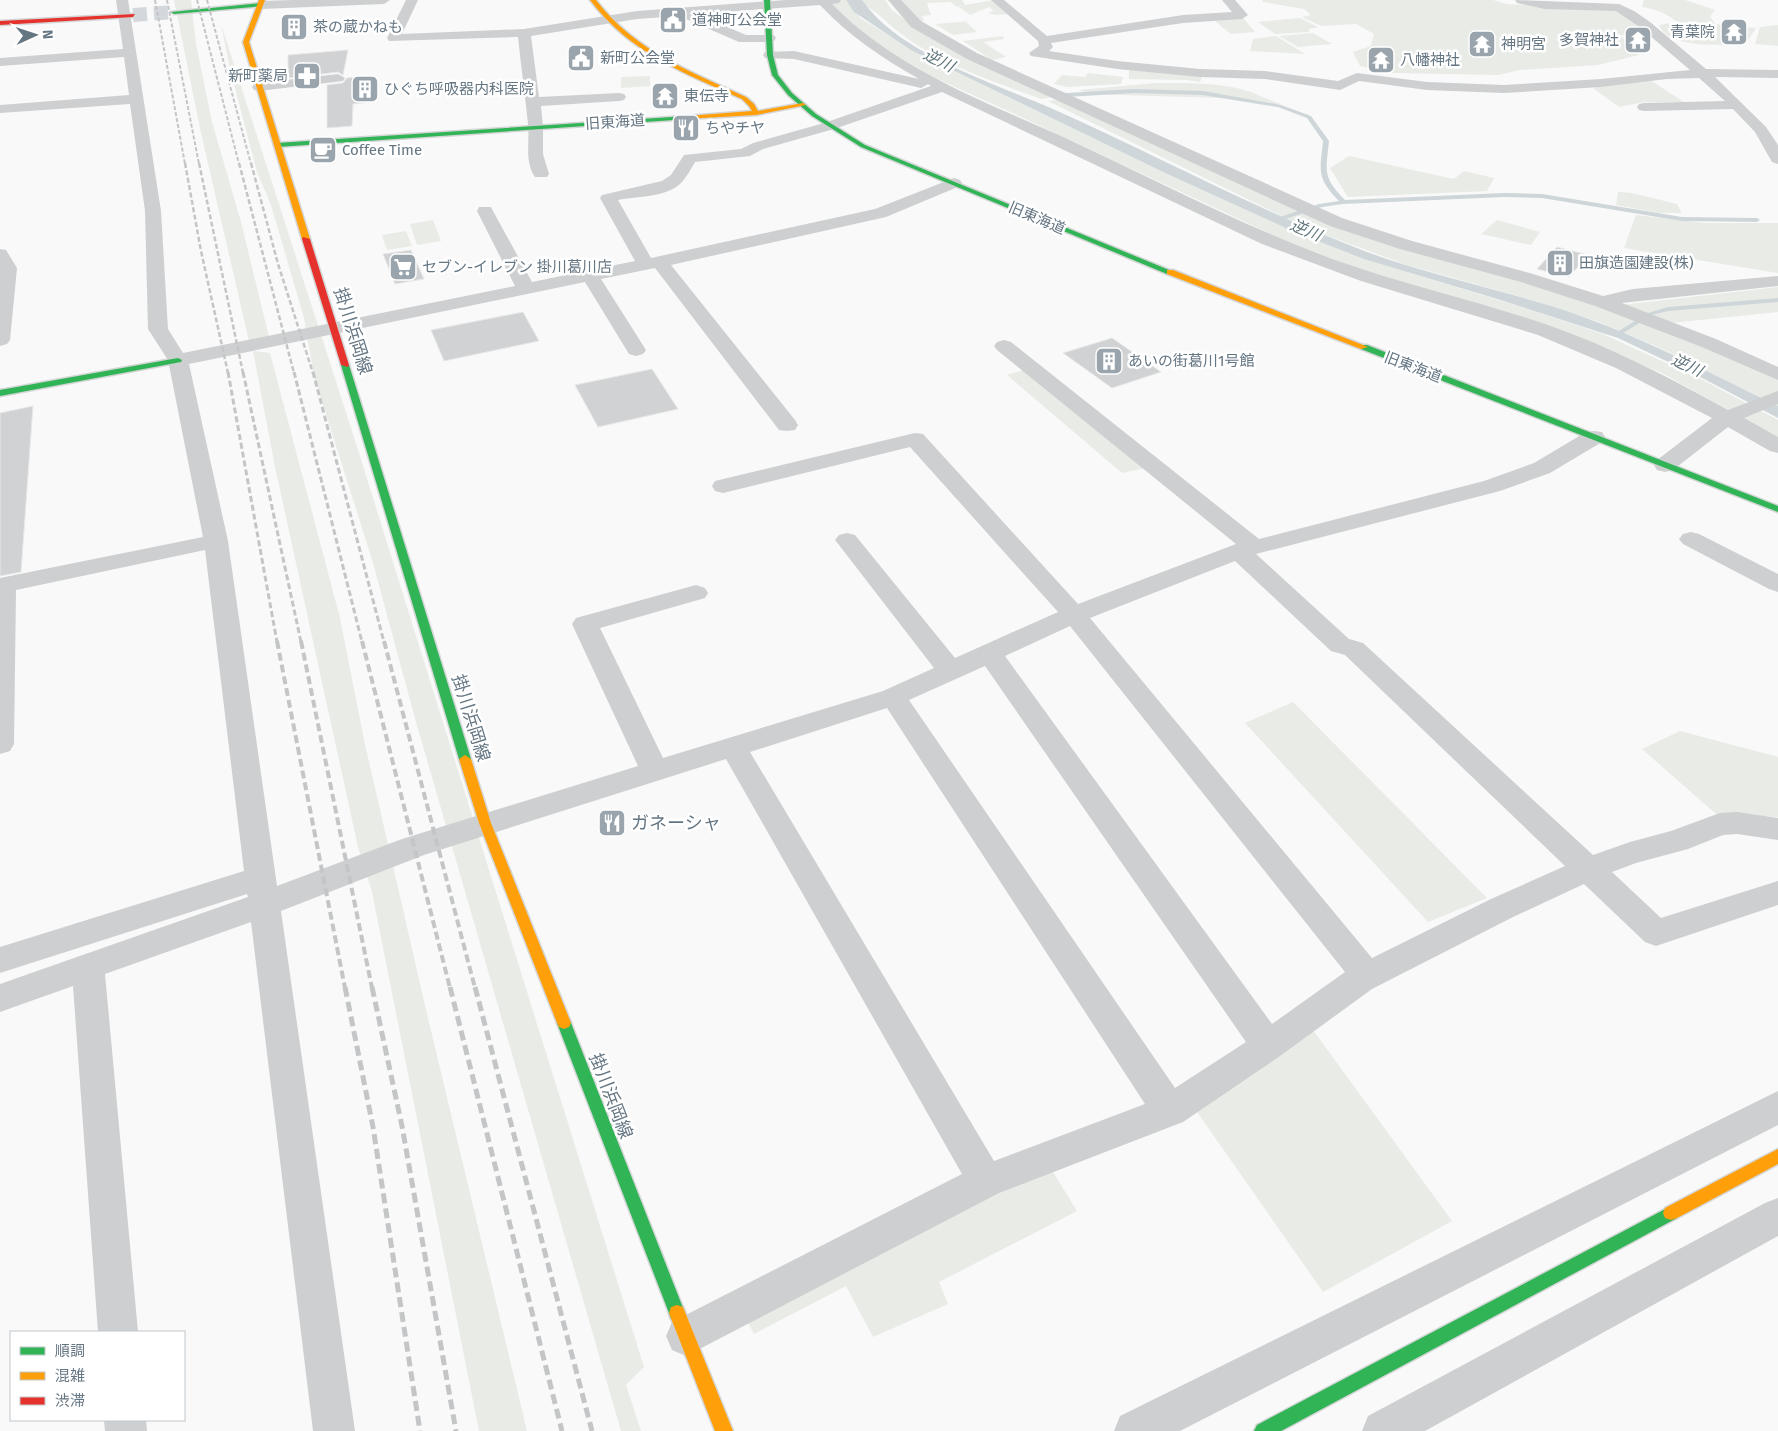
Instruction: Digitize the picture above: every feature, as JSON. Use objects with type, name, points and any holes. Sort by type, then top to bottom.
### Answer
[{"type":"street","points":[[122,0],[129,15],[130,54],[153,210],[158,329],[178,360],[216,541],[334,1431]]},
{"type":"street","points":[[174,12],[262,3],[384,0]]},
{"type":"street","points":[[412,0],[394,38],[434,41],[524,33],[606,19],[680,12],[692,5],[827,0],[852,29],[872,44],[944,89],[1310,257],[1368,278],[1458,303],[1568,339],[1658,379],[1731,416],[1778,446]]},
{"type":"street","points":[[593,0],[606,19],[634,42],[660,58],[749,101],[756,113]]},
{"type":"street","points":[[894,0],[916,24],[972,56],[1302,205],[1320,215],[1406,246],[1527,278],[1602,302],[1778,374]]},
{"type":"street","points":[[997,0],[1044,40],[1046,47],[1036,53],[1116,65],[1200,73],[1265,74],[1340,86],[1357,77],[1427,86],[1504,89],[1544,88],[1667,75],[1726,72],[1778,74]]},
{"type":"street","points":[[1044,40],[1183,19],[1242,15],[1228,0]]},
{"type":"street","points":[[1521,0],[1546,5],[1622,8],[1704,74],[1758,126],[1778,159]]},
{"type":"street","points":[[767,2],[770,55],[775,75],[790,94],[803,105]]},
{"type":"street","name":"掛川浜岡線","points":[[262,3],[246,42],[485,823],[724,1431]]},
{"type":"street","points":[[680,12],[744,39],[769,38]]},
{"type":"street","points":[[0,23],[129,15]]},
{"type":"street","points":[[524,33],[536,127],[535,154],[540,174]]},
{"type":"street","points":[[0,62],[130,54]]},
{"type":"street","points":[[770,55],[794,55],[944,89]]},
{"type":"street","points":[[259,87],[338,78]]},
{"type":"street","points":[[787,425],[653,263],[608,198],[619,194],[664,186],[675,180],[690,158],[745,153],[758,146],[829,126],[944,89]]},
{"type":"street","points":[[533,102],[619,96]]},
{"type":"street","points":[[0,109],[136,99]]},
{"type":"street","name":"旧東海道","points":[[277,145],[756,113],[803,105],[829,126],[863,146],[1101,245],[1778,510]]},
{"type":"street","points":[[1644,107],[1736,105]]},
{"type":"street","points":[[1758,126],[1778,127]]},
{"type":"street","points":[[0,393],[178,360],[653,263],[880,213],[954,183]]},
{"type":"street","points":[[485,211],[526,289]]},
{"type":"street","points":[[0,254],[8,268],[0,340]]},
{"type":"street","points":[[590,276],[636,350]]},
{"type":"street","points":[[1602,302],[1633,295],[1778,281]]},
{"type":"street","points":[[1004,346],[1246,548],[1340,645],[1354,649],[1656,933],[1778,893]]},
{"type":"street","points":[[1665,465],[1731,416],[1778,396]]},
{"type":"street","points":[[0,960],[262,891],[413,847],[893,697],[1074,615],[1246,548],[1492,486],[1542,468],[1594,437]]},
{"type":"street","points":[[723,486],[915,440],[1074,615],[1367,976]]},
{"type":"street","points":[[1691,539],[1778,584]]},
{"type":"street","points":[[847,540],[951,671]]},
{"type":"street","points":[[0,744],[2,586],[216,541]]},
{"type":"street","points":[[655,770],[585,624],[696,592]]},
{"type":"street","points":[[990,654],[1268,1046]]},
{"type":"street","points":[[893,697],[1170,1111]]},
{"type":"street","points":[[733,746],[986,1181]]},
{"type":"street","points":[[686,1336],[986,1181],[1170,1111],[1268,1046],[1367,976],[1502,908],[1588,869],[1630,853],[1677,841],[1720,824],[1737,823],[1778,829]]},
{"type":"street","points":[[0,998],[88,967],[262,891]]},
{"type":"street","points":[[88,967],[118,1331]]},
{"type":"street","points":[[1135,1431],[1778,1106]]},
{"type":"street","points":[[1263,1431],[1778,1156]]},
{"type":"street","points":[[1383,1431],[1778,1216]]},
{"type":"shaded area","points":[[174,0],[191,0],[196,44],[212,122],[241,222],[269,337],[249,341],[201,133]]},
{"type":"shaded area","points":[[827,0],[846,0],[860,18],[925,57],[1163,172],[1290,230],[1378,263],[1603,334],[1701,379],[1778,420],[1778,438],[1662,373],[1542,324],[1379,280],[1297,248],[1258,228],[902,63],[854,28]]},
{"type":"shaded area","points":[[860,0],[885,0],[892,10],[908,22],[1052,97],[1041,99],[975,74],[934,55],[896,30]]},
{"type":"shaded area","points":[[898,0],[962,0],[965,5],[994,0],[1010,14],[996,15],[988,13],[994,11],[989,7],[970,15],[959,7],[963,5],[957,7],[950,2],[927,3],[931,15],[922,16],[924,21],[918,21]]},
{"type":"shaded area","points":[[1262,0],[1493,0],[1506,4],[1619,10],[1649,34],[1620,35],[1639,55],[1598,65],[1520,70],[1498,75],[1393,73],[1360,66],[1353,52],[1371,46],[1374,34],[1356,24],[1321,26],[1302,17],[1311,15],[1304,9],[1263,2]]},
{"type":"shaded area","points":[[1644,0],[1685,0],[1715,10],[1710,16],[1715,24],[1756,28],[1747,42],[1712,45],[1685,42],[1665,33],[1659,25],[1677,22],[1661,12],[1642,7]]},
{"type":"shaded area","points":[[1212,18],[1243,18],[1255,32],[1231,34],[1225,29],[1232,28],[1224,29]]},
{"type":"shaded area","points":[[1300,18],[1318,27],[1309,29],[1309,32],[1275,34],[1258,22]]},
{"type":"shaded area","points":[[973,21],[966,22],[977,32],[953,35],[935,24]]},
{"type":"shaded area","points":[[221,24],[359,453],[644,1367],[626,1385],[641,1431],[621,1431],[416,722],[373,563],[314,376],[304,318],[271,205],[257,172],[230,69]]},
{"type":"shaded area","points":[[1778,25],[1778,46],[1755,44],[1760,27]]},
{"type":"shaded area","points":[[1313,33],[1332,44],[1298,47],[1279,36]]},
{"type":"shaded area","points":[[1003,36],[1004,39],[983,42],[1006,57],[992,60],[963,41]]},
{"type":"shaded area","points":[[1276,36],[1305,54],[1250,51],[1253,39]]},
{"type":"shaded area","points":[[1129,68],[1203,74],[1200,82],[1129,79]]},
{"type":"shaded area","points":[[1088,73],[1123,77],[1121,84],[1068,87],[1054,84],[1062,75],[1085,77]]},
{"type":"shaded area","points":[[650,76],[650,86],[621,88],[621,77]]},
{"type":"shaded area","points":[[1650,80],[1684,102],[1644,102],[1619,107],[1593,88]]},
{"type":"shaded area","points":[[1156,83],[1228,86],[1251,92],[1281,104],[1269,106],[1221,98],[1088,94],[1079,90]]},
{"type":"shaded area","points":[[1057,100],[1307,213],[1551,289],[1702,344],[1778,380],[1778,406],[1658,347],[1596,321],[1532,300],[1407,265],[1304,227],[1048,101]]},
{"type":"shaded area","points":[[1349,156],[1454,179],[1464,171],[1494,178],[1487,191],[1348,197],[1330,168]]},
{"type":"shaded area","points":[[1618,192],[1632,193],[1677,204],[1682,213],[1659,213],[1616,205]]},
{"type":"shaded area","points":[[1636,215],[1705,223],[1778,223],[1778,273],[1624,248]]},
{"type":"shaded area","points":[[433,220],[441,241],[417,245],[410,224]]},
{"type":"shaded area","points":[[1497,220],[1540,232],[1531,245],[1481,234]]},
{"type":"shaded area","points":[[406,231],[412,246],[387,250],[382,235]]},
{"type":"shaded area","points":[[1778,287],[1778,312],[1671,323],[1612,306]]},
{"type":"shaded area","points":[[253,351],[270,353],[340,618],[364,740],[427,1014],[527,1431],[479,1431],[372,892],[358,847],[275,467]]},
{"type":"shaded area","points":[[1023,370],[1146,468],[1122,473],[1007,375]]},
{"type":"shaded area","points":[[1293,702],[1487,898],[1428,922],[1245,723]]},
{"type":"shaded area","points":[[1680,731],[1778,757],[1778,817],[1716,814],[1642,749]]},
{"type":"shaded area","points":[[1305,1019],[1452,1221],[1323,1292],[1188,1099]]},
{"type":"shaded area","points":[[1045,1159],[1077,1211],[939,1282],[948,1304],[873,1337],[846,1286],[754,1334],[743,1313]]},
{"type":"water","name":"逆川","points":[[846,0],[862,0],[878,19],[899,36],[949,65],[1053,109],[1287,219],[1390,260],[1551,306],[1610,327],[1667,352],[1778,406],[1778,418],[1706,380],[1618,338],[1364,259],[1290,230],[1163,172],[911,50],[854,12]]},
{"type":"building","name":"茶の蔵かねも","points":[[348,50],[343,75],[338,72],[288,78],[288,55]]},
{"type":"building","points":[[372,76],[371,102],[353,104],[352,126],[327,128],[327,85],[343,83],[347,78]]},
{"type":"building","name":"田旗造園建設(株)","points":[[1557,247],[1588,255],[1569,277],[1537,269]]},
{"type":"building","name":"セブン-イレブン 掛川葛川店","points":[[411,250],[424,279],[395,284],[383,254]]},
{"type":"building","points":[[523,312],[539,341],[444,361],[431,330]]},
{"type":"building","name":"あいの街葛川1号館","points":[[1112,338],[1161,372],[1112,388],[1063,353]]},
{"type":"building","points":[[652,369],[678,409],[598,427],[575,385]]},
{"type":"building","points":[[33,406],[21,572],[0,576],[0,413]]},
{"type":"waterway","points":[[1067,95],[1134,91],[1203,93],[1279,106],[1309,117],[1326,141],[1323,173],[1330,188],[1343,202]]},
{"type":"waterway","points":[[1343,202],[1504,195],[1542,196],[1682,219],[1757,220]]},
{"type":"waterway","name":"逆川","points":[[1279,219],[1321,205],[1343,202]]},
{"type":"waterway","points":[[1618,334],[1650,314],[1668,309],[1778,300]]},
{"type":"tunnel","points":[[133,15],[174,12]]},
{"type":"railway","points":[[155,0],[185,164]]},
{"type":"railway","points":[[167,0],[199,164]]},
{"type":"railway","points":[[197,0],[239,164]]},
{"type":"railway","points":[[207,0],[251,164]]},
{"type":"railway","points":[[185,163],[201,251],[228,373]]},
{"type":"railway","points":[[199,163],[243,373]]},
{"type":"railway","points":[[239,163],[294,373]]},
{"type":"railway","points":[[251,163],[278,264],[313,373]]},
{"type":"railway","points":[[228,372],[277,642]]},
{"type":"railway","points":[[243,372],[301,642]]},
{"type":"railway","points":[[294,372],[362,642]]},
{"type":"railway","points":[[313,372],[384,642]]},
{"type":"railway","points":[[277,641],[345,988]]},
{"type":"railway","points":[[301,641],[372,988]]},
{"type":"railway","points":[[362,641],[450,988]]},
{"type":"railway","points":[[384,641],[475,988]]},
{"type":"railway","points":[[345,987],[373,1127],[420,1431]]},
{"type":"railway","points":[[372,987],[402,1126],[456,1431]]},
{"type":"railway","points":[[450,987],[562,1431]]},
{"type":"railway","points":[[475,987],[592,1431]]},
{"type":"traffic: fast","points":[[767,0],[770,55],[775,75],[790,94],[814,115],[863,146],[1170,272]]},
{"type":"traffic: fast","points":[[174,12],[261,5]]},
{"type":"traffic: fast","points":[[277,145],[687,118]]},
{"type":"traffic: fast","points":[[1364,347],[1778,509]]},
{"type":"traffic: fast","points":[[0,393],[178,360]]},
{"type":"traffic: fast","points":[[345,365],[465,759]]},
{"type":"traffic: fast","points":[[564,1023],[677,1313]]},
{"type":"traffic: fast","points":[[1263,1431],[1671,1213]]},
{"type":"traffic: slow","points":[[262,0],[246,42],[306,239]]},
{"type":"traffic: slow","points":[[593,0],[623,34],[641,47],[681,69],[744,98],[752,105],[756,113]]},
{"type":"traffic: slow","points":[[687,118],[756,113],[803,105]]},
{"type":"traffic: slow","points":[[1170,272],[1364,347]]},
{"type":"traffic: slow","points":[[465,759],[485,823],[564,1023]]},
{"type":"traffic: slow","points":[[1671,1213],[1778,1156]]},
{"type":"traffic: slow","points":[[677,1313],[724,1431]]},
{"type":"traffic: jam","points":[[0,23],[133,15]]},
{"type":"traffic: jam","points":[[306,239],[345,365]]},
{"type":"place","name":"道神町公会堂","points":[[673,20]]},
{"type":"place","name":"茶の蔵かねも","points":[[294,27]]},
{"type":"place","name":"青葉院","points":[[1734,32]]},
{"type":"place","name":"多賀神社","points":[[1638,40]]},
{"type":"place","name":"神明宮","points":[[1482,44]]},
{"type":"place","name":"新町公会堂","points":[[581,58]]},
{"type":"place","name":"八幡神社","points":[[1381,60]]},
{"type":"place","name":"新町薬局","points":[[307,76]]},
{"type":"place","name":"ひぐち呼吸器内科医院","points":[[365,89]]},
{"type":"place","name":"東伝寺","points":[[665,96]]},
{"type":"place","name":"ちやチヤ","points":[[686,128]]},
{"type":"place","name":"Coffee Time","points":[[323,150]]},
{"type":"place","name":"田旗造園建設(株)","points":[[1560,263]]},
{"type":"place","name":"セブン-イレブン 掛川葛川店","points":[[403,267]]},
{"type":"place","name":"あいの街葛川1号館","points":[[1109,361]]},
{"type":"place","name":"ガネーシャ","points":[[612,823]]}]
